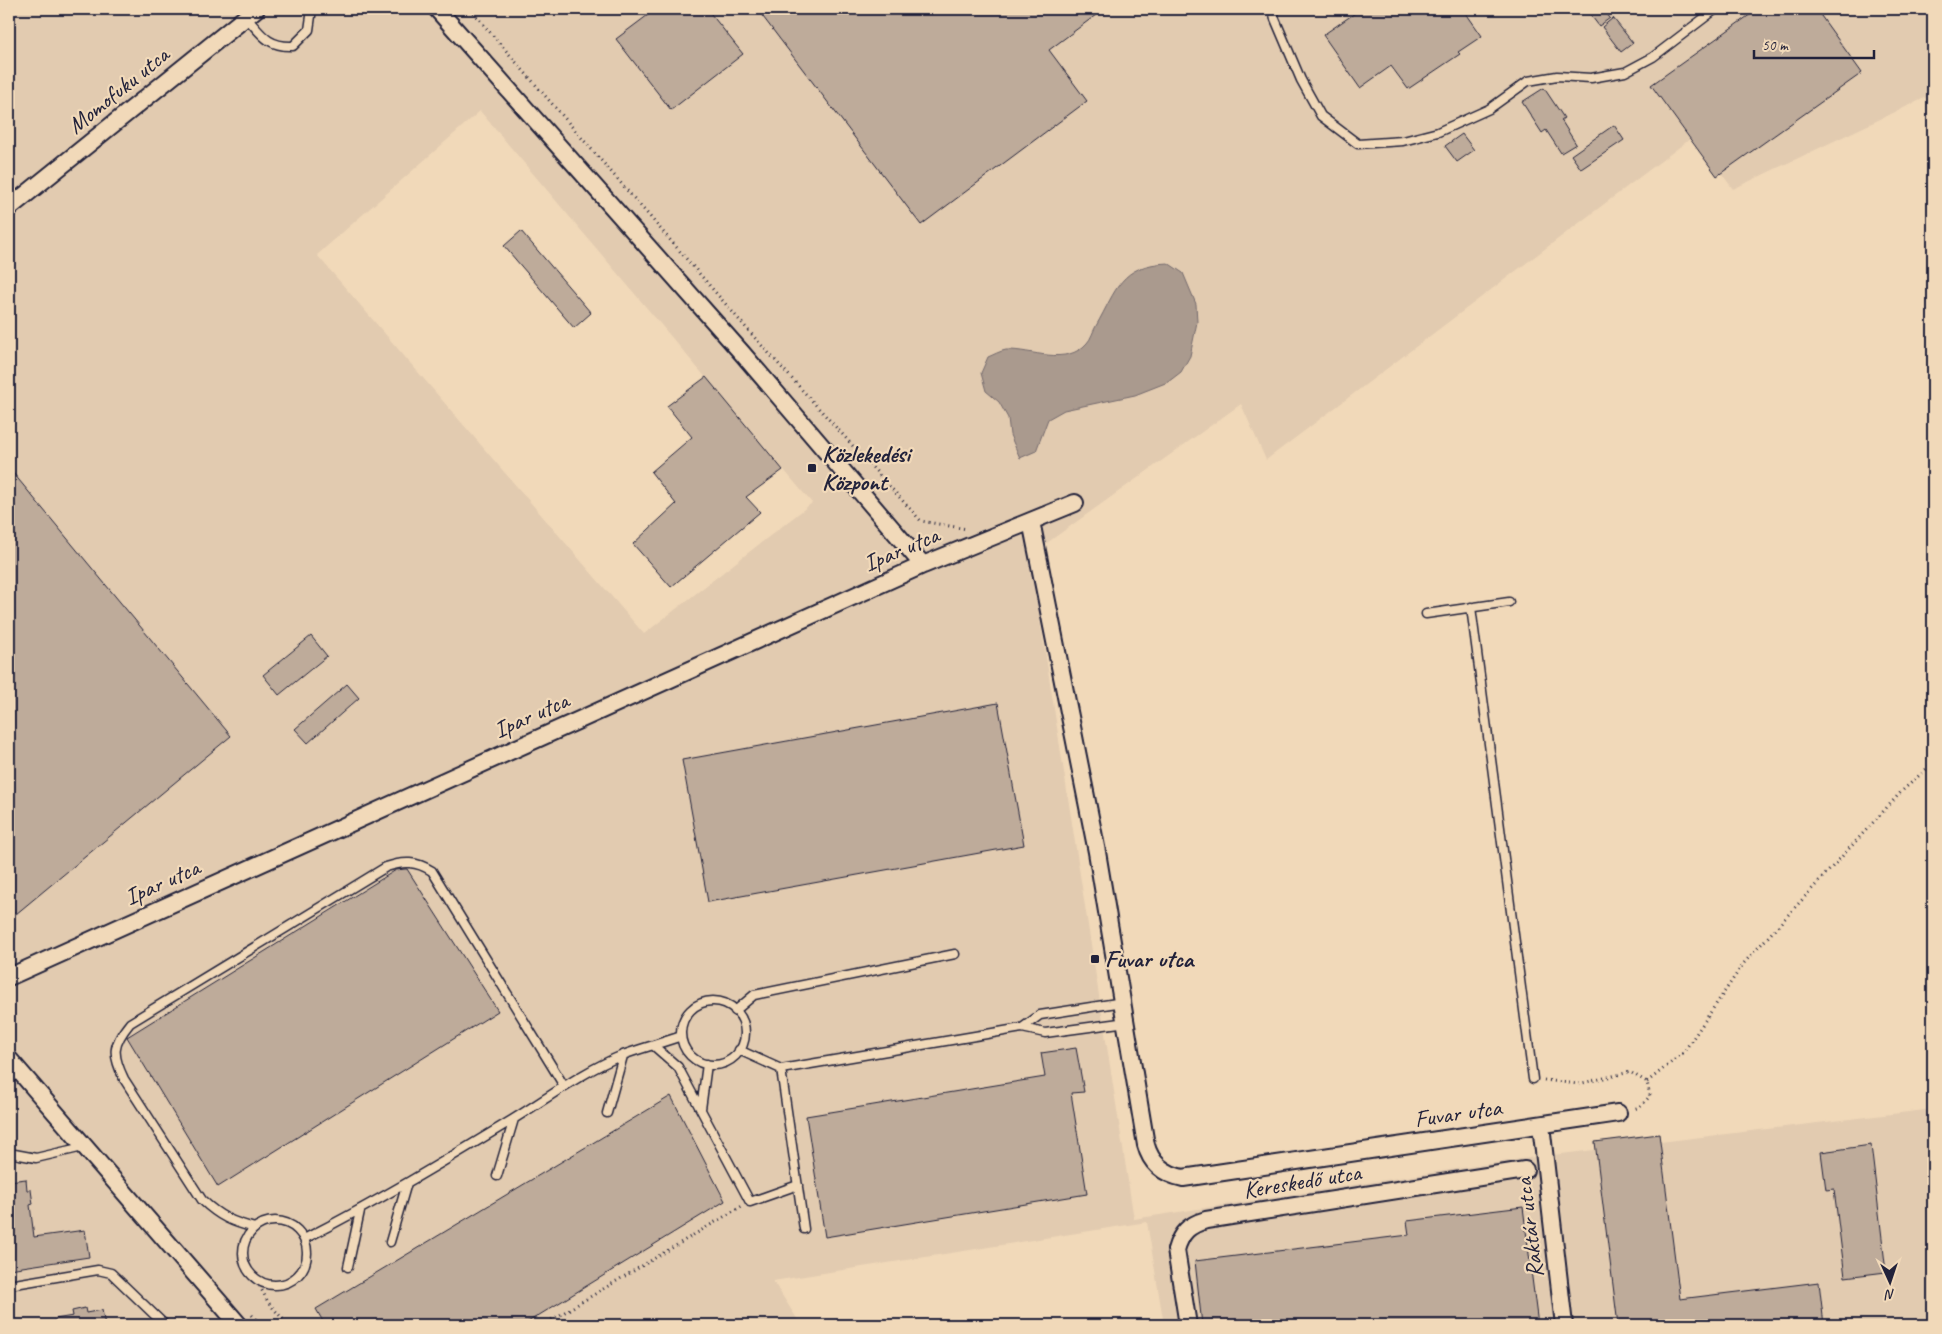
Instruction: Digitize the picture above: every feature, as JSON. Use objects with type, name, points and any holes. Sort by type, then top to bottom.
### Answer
[{"type":"street","points":[[437,9],[742,353],[923,565]]},
{"type":"street","name":"Momofuku utca","points":[[9,208],[251,13]]},
{"type":"street","name":"Ipar utca","points":[[9,977],[923,565],[1075,503]]},
{"type":"street","name":"Fuvar utca","points":[[1031,521],[1097,852],[1149,1154],[1162,1170],[1183,1178],[1618,1113]]},
{"type":"street","points":[[9,1059],[83,1147],[239,1325]]},
{"type":"street","name":"Raktár utca","points":[[1541,1125],[1564,1325]]},
{"type":"street","name":"Kereskedő utca","points":[[1188,1325],[1176,1250],[1179,1238],[1184,1231],[1195,1223],[1525,1170]]},
{"type":"lane","points":[[251,13],[267,40],[279,46],[293,46],[309,30],[312,9]]},
{"type":"lane","points":[[1273,9],[1275,19],[1301,80],[1321,116],[1358,144],[1403,141],[1438,132],[1489,109],[1528,81],[1557,76],[1591,78],[1625,72],[1654,57],[1716,9]]},
{"type":"lane","points":[[1426,614],[1509,602]]},
{"type":"lane","points":[[1470,607],[1533,1079]]},
{"type":"lane","points":[[255,1228],[232,1222],[214,1212],[202,1200],[124,1079],[117,1063],[115,1048],[118,1037],[130,1023],[386,867],[408,862],[420,864],[432,871],[564,1086]]},
{"type":"lane","points":[[735,1011],[754,995],[955,954]]},
{"type":"lane","points":[[706,1002],[717,1002],[727,1005],[735,1011],[741,1020],[744,1030],[739,1050],[732,1058],[723,1063],[707,1064],[697,1061],[689,1054],[683,1046],[681,1036],[686,1016],[697,1006],[706,1002]]},
{"type":"lane","points":[[1022,1028],[1040,1015],[1123,1002]]},
{"type":"lane","points":[[739,1050],[781,1069],[1022,1028],[1045,1032],[1127,1022]]},
{"type":"lane","points":[[304,1239],[360,1211],[514,1119],[564,1086],[622,1056],[681,1036]]},
{"type":"lane","points":[[654,1046],[678,1067],[750,1202],[798,1185]]},
{"type":"lane","points":[[607,1113],[622,1056]]},
{"type":"lane","points":[[701,1109],[707,1064]]},
{"type":"lane","points":[[781,1069],[804,1229]]},
{"type":"lane","points":[[497,1176],[514,1119]]},
{"type":"lane","points":[[9,1153],[36,1158],[83,1147]]},
{"type":"lane","points":[[390,1242],[407,1183]]},
{"type":"lane","points":[[348,1266],[360,1211]]},
{"type":"lane","points":[[269,1222],[284,1222],[294,1227],[304,1239],[307,1250],[302,1270],[285,1282],[275,1284],[264,1282],[248,1270],[243,1255],[246,1240],[255,1228],[269,1222]]},
{"type":"lane","points":[[9,1284],[98,1270],[111,1272],[165,1325]]},
{"type":"path","points":[[470,9],[755,338],[921,521],[968,530]]},
{"type":"path","points":[[1647,1082],[1683,1053],[1744,964],[1902,791],[1933,764]]},
{"type":"path","points":[[1533,1079],[1578,1084],[1630,1072],[1647,1082],[1650,1096],[1640,1107],[1618,1113]]},
{"type":"path","points":[[543,1325],[750,1202]]},
{"type":"path","points":[[255,1277],[268,1302],[288,1325]]},
{"type":"shaded area","points":[[9,9],[1933,9],[1933,94],[1733,189],[1694,136],[1266,460],[1241,404],[1030,555],[1134,1219],[1520,1159],[1933,1109],[1933,1325],[1164,1325],[1147,1222],[773,1281],[801,1325],[9,1325]],"holes":[[[480,111],[812,503],[644,634],[317,255]]]},
{"type":"shaded area","points":[[1168,263],[1183,273],[1196,304],[1197,322],[1190,356],[1181,372],[1168,382],[1135,395],[1064,410],[1048,419],[1036,451],[1020,458],[1010,435],[1008,418],[999,402],[986,391],[981,373],[988,357],[1006,350],[1059,355],[1079,350],[1090,339],[1115,290],[1122,281],[1139,268]]},
{"type":"building","points":[[656,9],[707,9],[743,54],[671,110],[616,39]]},
{"type":"building","points":[[757,9],[1104,9],[1049,50],[1087,101],[921,225]]},
{"type":"building","points":[[1361,9],[1463,9],[1482,36],[1458,52],[1460,54],[1408,89],[1391,66],[1360,88],[1323,35]]},
{"type":"building","points":[[1586,9],[1603,9],[1610,18],[1599,26]]},
{"type":"building","points":[[1758,9],[1816,9],[1862,73],[1717,176],[1651,85]]},
{"type":"building","points":[[1613,18],[1633,43],[1621,52],[1602,27]]},
{"type":"building","points":[[1544,88],[1564,118],[1561,120],[1576,144],[1561,153],[1546,130],[1542,133],[1522,102]]},
{"type":"building","points":[[1614,125],[1624,140],[1581,169],[1571,155]]},
{"type":"building","points":[[1462,134],[1474,150],[1457,162],[1445,146]]},
{"type":"building","points":[[521,231],[591,313],[574,328],[504,246]]},
{"type":"building","points":[[706,377],[783,470],[746,497],[760,512],[671,587],[633,544],[676,504],[651,472],[692,437],[667,406]]},
{"type":"building","points":[[9,468],[231,736],[16,914],[9,905]]},
{"type":"building","points":[[311,636],[327,656],[279,695],[263,675]]},
{"type":"building","points":[[347,684],[359,698],[308,743],[295,729]]},
{"type":"building","points":[[998,703],[1024,845],[708,902],[682,760]]},
{"type":"building","points":[[407,869],[498,1011],[218,1187],[127,1037],[396,870]]},
{"type":"building","points":[[1076,1048],[1084,1092],[1071,1093],[1087,1194],[825,1237],[806,1116],[1045,1077],[1041,1053]]},
{"type":"building","points":[[671,1096],[725,1201],[523,1325],[325,1325],[316,1309]]},
{"type":"building","points":[[1659,1134],[1680,1299],[1819,1282],[1824,1325],[1618,1325],[1595,1142]]},
{"type":"building","points":[[1871,1145],[1886,1272],[1845,1277],[1834,1189],[1826,1190],[1821,1152]]},
{"type":"building","points":[[26,1179],[27,1190],[31,1190],[33,1204],[30,1205],[34,1237],[85,1230],[89,1257],[9,1269],[9,1181]]},
{"type":"building","points":[[1523,1207],[1538,1325],[1202,1325],[1195,1261],[1409,1235],[1407,1221]]},
{"type":"building","points":[[85,1308],[86,1313],[102,1310],[105,1325],[56,1325],[55,1319],[73,1316],[72,1311]]},
{"type":"place","name":"Közlekedési Központ","points":[[812,468]]},
{"type":"place","name":"Fuvar utca","points":[[1095,959]]}]
